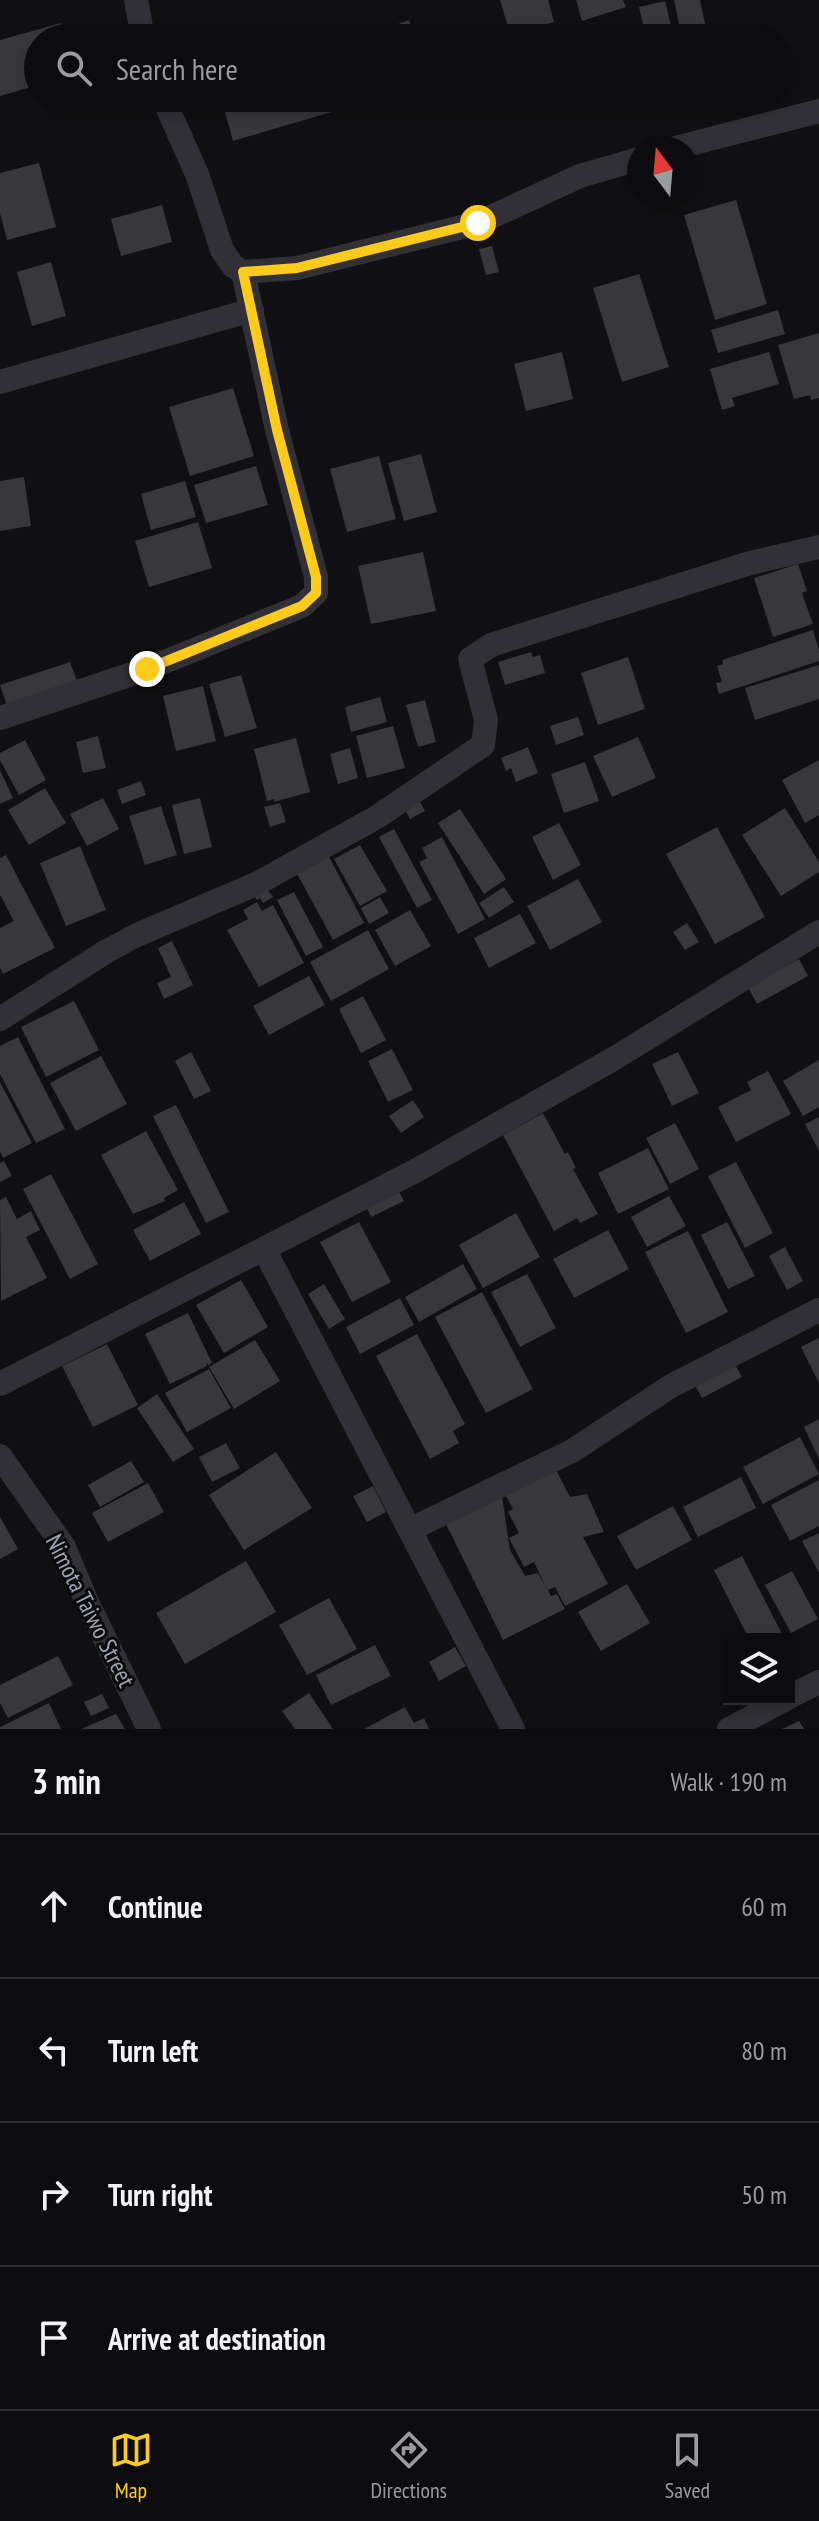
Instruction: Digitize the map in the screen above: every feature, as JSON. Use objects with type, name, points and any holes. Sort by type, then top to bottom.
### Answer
[{"type":"street","points":[[136,0],[140,24]]},
{"type":"street","points":[[699,142],[819,111]]},
{"type":"street","points":[[169,112],[197,174],[222,250],[233,266],[243,272],[297,268],[478,223],[580,176],[627,162]]},
{"type":"street","points":[[0,718],[147,669],[302,606],[316,593],[316,577],[277,430],[243,272]]},
{"type":"street","points":[[0,382],[252,310]]},
{"type":"street","points":[[0,1019],[137,935],[258,883],[377,817],[483,745],[486,720],[470,659],[491,645],[725,571],[819,547]]},
{"type":"street","points":[[0,1384],[417,1170],[615,1058],[819,932]]},
{"type":"street","points":[[264,1249],[513,1729]]},
{"type":"street","points":[[411,1529],[572,1451],[671,1386],[819,1310]]},
{"type":"street","name":"Nimota Taiwo Street","points":[[0,1456],[64,1547],[86,1600],[149,1729]]},
{"type":"street","points":[[795,1694],[819,1682]]},
{"type":"street","points":[[729,1729],[775,1705]]},
{"type":"building","points":[[500,0],[548,0],[554,22],[507,24]]},
{"type":"building","points":[[576,0],[623,0],[626,7],[582,21]]},
{"type":"building","points":[[674,0],[700,0],[705,24],[679,24]]},
{"type":"building","points":[[665,1],[671,24],[643,24],[639,7]]},
{"type":"building","points":[[24,33],[24,89],[0,96],[0,40]]},
{"type":"building","points":[[225,112],[332,112],[233,141]]},
{"type":"building","points":[[39,163],[56,227],[7,240],[0,213],[0,173]]},
{"type":"building","points":[[736,200],[767,304],[715,320],[684,215]]},
{"type":"building","points":[[162,205],[172,242],[121,256],[111,219]]},
{"type":"building","points":[[492,246],[499,272],[486,275],[479,249]]},
{"type":"building","points":[[51,262],[66,316],[32,326],[17,272]]},
{"type":"building","points":[[639,274],[669,367],[622,382],[593,288]]},
{"type":"building","points":[[778,310],[785,334],[718,353],[711,330]]},
{"type":"building","points":[[819,333],[819,398],[811,400],[810,395],[794,399],[778,345]]},
{"type":"building","points":[[562,352],[573,399],[526,411],[514,364]]},
{"type":"building","points":[[769,352],[779,384],[732,398],[735,406],[722,410],[710,369]]},
{"type":"building","points":[[233,388],[254,456],[190,476],[169,407]]},
{"type":"building","points":[[421,454],[437,512],[404,521],[388,463]]},
{"type":"building","points":[[379,456],[396,519],[347,532],[330,469]]},
{"type":"building","points":[[256,466],[268,505],[206,523],[194,485]]},
{"type":"building","points":[[24,477],[31,526],[0,531],[0,481]]},
{"type":"building","points":[[185,481],[196,517],[151,530],[141,494]]},
{"type":"building","points":[[198,522],[212,568],[149,587],[135,541]]},
{"type":"building","points":[[423,552],[436,611],[371,624],[358,566]]},
{"type":"building","points":[[798,564],[807,591],[802,593],[813,624],[773,637],[754,578]]},
{"type":"building","points":[[813,630],[819,661],[719,694],[716,683],[722,682],[717,666],[723,664],[722,660]]},
{"type":"building","points":[[531,652],[533,657],[540,655],[545,673],[505,685],[498,662]]},
{"type":"building","points":[[628,657],[645,709],[598,725],[581,673]]},
{"type":"building","points":[[70,662],[77,681],[8,708],[0,685]]},
{"type":"building","points":[[819,665],[819,699],[755,720],[745,688]]},
{"type":"building","points":[[241,675],[257,728],[225,737],[209,684]]},
{"type":"building","points":[[203,686],[216,741],[176,751],[163,696]]},
{"type":"building","points":[[380,697],[387,722],[351,732],[345,707]]},
{"type":"building","points":[[425,700],[436,742],[418,747],[406,705]]},
{"type":"building","points":[[578,717],[584,735],[556,745],[550,726]]},
{"type":"building","points":[[393,726],[405,768],[367,778],[356,736]]},
{"type":"building","points":[[98,736],[106,768],[83,773],[76,742]]},
{"type":"building","points":[[638,737],[656,778],[612,797],[593,756]]},
{"type":"building","points":[[296,738],[310,792],[274,802],[274,799],[267,801],[254,749]]},
{"type":"building","points":[[25,740],[46,780],[19,795],[0,760],[0,753]]},
{"type":"building","points":[[528,747],[538,773],[516,782],[511,768],[506,771],[501,758]]},
{"type":"building","points":[[350,748],[358,778],[338,784],[330,754]]},
{"type":"building","points":[[819,760],[819,815],[805,823],[782,780]]},
{"type":"building","points":[[585,762],[599,801],[564,813],[551,774]]},
{"type":"building","points":[[0,770],[13,798],[0,804]]},
{"type":"building","points":[[141,781],[146,795],[122,804],[117,790]]},
{"type":"building","points":[[45,788],[66,823],[29,845],[8,810]]},
{"type":"building","points":[[417,796],[425,811],[410,819],[402,804]]},
{"type":"building","points":[[103,798],[119,829],[87,846],[70,814]]},
{"type":"building","points":[[200,798],[212,847],[184,854],[172,805]]},
{"type":"building","points":[[280,803],[286,822],[270,827],[264,807]]},
{"type":"building","points":[[161,806],[177,855],[145,865],[129,816]]},
{"type":"building","points":[[785,808],[819,862],[819,872],[781,896],[742,835]]},
{"type":"building","points":[[460,809],[506,879],[484,894],[438,823]]},
{"type":"building","points":[[559,823],[581,865],[553,880],[532,837]]},
{"type":"building","points":[[717,827],[765,917],[715,944],[666,854]]},
{"type":"building","points":[[394,829],[432,900],[417,908],[379,837]]},
{"type":"building","points":[[442,837],[485,919],[458,934],[419,862],[427,858],[422,848]]},
{"type":"building","points":[[360,845],[387,891],[360,906],[334,859]]},
{"type":"building","points":[[80,846],[106,910],[66,926],[40,863]]},
{"type":"building","points":[[326,851],[364,923],[333,940],[294,868]]},
{"type":"building","points":[[6,855],[55,948],[3,974],[0,968],[0,928],[14,921],[0,895],[0,858]]},
{"type":"building","points":[[257,875],[273,897],[263,903],[260,898],[257,900],[245,883]]},
{"type":"building","points":[[578,879],[602,922],[550,950],[527,906]]},
{"type":"building","points":[[504,887],[514,902],[489,918],[479,903]]},
{"type":"building","points":[[294,892],[323,947],[306,956],[277,900]]},
{"type":"building","points":[[380,897],[389,913],[369,924],[361,908]]},
{"type":"building","points":[[257,902],[262,911],[273,905],[304,963],[259,987],[227,930],[248,919],[243,910]]},
{"type":"building","points":[[410,910],[431,946],[395,966],[375,930]]},
{"type":"building","points":[[520,914],[536,943],[489,968],[474,938]]},
{"type":"building","points":[[687,923],[699,942],[685,950],[673,932]]},
{"type":"building","points":[[368,930],[389,969],[331,1001],[310,962]]},
{"type":"building","points":[[172,941],[193,985],[164,999],[157,983],[171,977],[158,948]]},
{"type":"building","points":[[799,959],[808,976],[757,1004],[748,987]]},
{"type":"building","points":[[309,976],[325,1005],[269,1035],[253,1006]]},
{"type":"building","points":[[363,996],[386,1040],[361,1053],[339,1009]]},
{"type":"building","points":[[74,1001],[99,1050],[46,1077],[21,1027]]},
{"type":"building","points":[[18,1037],[65,1129],[36,1143],[0,1074],[0,1046]]},
{"type":"building","points":[[392,1049],[413,1090],[388,1102],[368,1061]]},
{"type":"building","points":[[191,1052],[211,1091],[194,1099],[175,1061]]},
{"type":"building","points":[[678,1052],[699,1093],[672,1106],[652,1064]]},
{"type":"building","points":[[101,1056],[127,1104],[76,1131],[50,1083]]},
{"type":"building","points":[[819,1060],[819,1107],[803,1116],[783,1081]]},
{"type":"building","points":[[768,1071],[791,1114],[736,1142],[718,1107],[751,1090],[747,1082]]},
{"type":"building","points":[[0,1082],[32,1143],[3,1158],[0,1151]]},
{"type":"building","points":[[413,1100],[424,1117],[401,1133],[389,1116]]},
{"type":"building","points":[[176,1105],[229,1212],[206,1223],[153,1116]]},
{"type":"building","points":[[543,1113],[565,1154],[568,1152],[576,1168],[573,1169],[598,1214],[580,1223],[577,1218],[554,1231],[503,1135]]},
{"type":"building","points":[[819,1117],[819,1151],[805,1124]]},
{"type":"building","points":[[675,1123],[699,1169],[670,1184],[646,1138]]},
{"type":"building","points":[[146,1131],[178,1190],[164,1198],[165,1201],[133,1214],[101,1155]]},
{"type":"building","points":[[648,1148],[669,1189],[618,1214],[598,1173]]},
{"type":"building","points":[[4,1161],[12,1176],[0,1182],[0,1163]]},
{"type":"building","points":[[736,1162],[773,1233],[745,1248],[708,1176]]},
{"type":"building","points":[[51,1174],[98,1264],[70,1279],[23,1189]]},
{"type":"building","points":[[397,1188],[404,1201],[371,1217],[365,1204]]},
{"type":"building","points":[[669,1196],[686,1226],[647,1247],[631,1217]]},
{"type":"building","points":[[6,1197],[17,1219],[31,1211],[40,1230],[26,1237],[47,1278],[1,1301],[0,1200]]},
{"type":"building","points":[[184,1202],[201,1234],[150,1261],[133,1230]]},
{"type":"building","points":[[516,1213],[540,1257],[483,1288],[459,1245]]},
{"type":"building","points":[[359,1222],[391,1282],[352,1302],[320,1242]]},
{"type":"building","points":[[727,1222],[755,1276],[728,1289],[701,1235]]},
{"type":"building","points":[[608,1230],[629,1269],[574,1298],[553,1259]]},
{"type":"building","points":[[688,1231],[728,1312],[686,1333],[645,1252]]},
{"type":"building","points":[[785,1247],[803,1281],[787,1290],[769,1256]]},
{"type":"building","points":[[463,1264],[477,1289],[419,1322],[405,1297]]},
{"type":"building","points":[[527,1274],[556,1328],[520,1347],[491,1292]]},
{"type":"building","points":[[241,1280],[268,1327],[224,1353],[196,1305]]},
{"type":"building","points":[[324,1284],[345,1319],[329,1329],[308,1294]]},
{"type":"building","points":[[482,1292],[533,1389],[486,1413],[435,1317]]},
{"type":"building","points":[[400,1298],[414,1325],[360,1354],[346,1327]]},
{"type":"building","points":[[188,1313],[212,1363],[208,1365],[206,1362],[207,1366],[170,1384],[145,1334]]},
{"type":"building","points":[[417,1334],[465,1424],[453,1431],[459,1443],[430,1459],[376,1356]]},
{"type":"building","points":[[819,1338],[819,1383],[801,1347]]},
{"type":"building","points":[[255,1340],[280,1381],[234,1409],[209,1367]]},
{"type":"building","points":[[107,1344],[138,1405],[93,1427],[62,1366]]},
{"type":"building","points":[[732,1359],[742,1377],[702,1398],[692,1380]]},
{"type":"building","points":[[209,1369],[231,1408],[187,1432],[165,1393]]},
{"type":"building","points":[[157,1394],[194,1449],[173,1462],[137,1408]]},
{"type":"building","points":[[819,1419],[819,1459],[804,1427]]},
{"type":"building","points":[[800,1437],[819,1474],[763,1504],[743,1467]]},
{"type":"building","points":[[226,1443],[240,1468],[212,1482],[199,1457]]},
{"type":"building","points":[[276,1452],[312,1508],[244,1550],[209,1495]]},
{"type":"building","points":[[131,1461],[144,1482],[100,1507],[88,1485]]},
{"type":"building","points":[[553,1464],[570,1497],[587,1494],[604,1532],[583,1537],[608,1584],[565,1606],[555,1587],[548,1590],[551,1596],[557,1594],[565,1609],[503,1640],[445,1522],[501,1489],[510,1550],[525,1576],[538,1573],[546,1587],[534,1562],[524,1567],[509,1538],[519,1533],[508,1512],[513,1509],[502,1489]]},
{"type":"building","points":[[741,1477],[756,1508],[698,1537],[683,1507]]},
{"type":"building","points":[[819,1480],[819,1526],[790,1541],[771,1505]]},
{"type":"building","points":[[148,1483],[164,1512],[108,1542],[92,1513]]},
{"type":"building","points":[[373,1486],[386,1512],[367,1522],[353,1496]]},
{"type":"building","points":[[673,1506],[692,1540],[636,1570],[617,1536]]},
{"type":"building","points":[[0,1517],[18,1549],[0,1559]]},
{"type":"building","points":[[819,1533],[819,1573],[802,1541]]},
{"type":"building","points":[[742,1556],[781,1633],[746,1633],[714,1570]]},
{"type":"building","points":[[246,1561],[276,1612],[185,1664],[156,1613]]},
{"type":"building","points":[[792,1571],[818,1619],[791,1633],[765,1585]]},
{"type":"building","points":[[627,1584],[650,1623],[601,1651],[578,1612]]},
{"type":"building","points":[[329,1598],[357,1649],[307,1675],[279,1625]]},
{"type":"building","points":[[375,1645],[391,1676],[331,1705],[316,1675]]},
{"type":"building","points":[[455,1647],[466,1666],[439,1681],[429,1662]]},
{"type":"building","points":[[58,1656],[73,1685],[8,1718],[0,1703],[0,1685]]},
{"type":"building","points":[[309,1693],[333,1729],[295,1729],[282,1711]]},
{"type":"building","points":[[102,1694],[109,1708],[91,1716],[84,1702]]},
{"type":"building","points":[[49,1703],[61,1729],[0,1729],[0,1727]]},
{"type":"building","points":[[405,1707],[414,1723],[424,1718],[429,1729],[364,1729]]},
{"type":"building","points":[[116,1714],[125,1729],[81,1729]]},
{"type":"building","points":[[799,1721],[804,1729],[782,1729]]},
{"type":"route","points":[[147,669],[302,606],[316,593],[316,577],[277,430],[243,272],[297,268],[478,223]]}]
